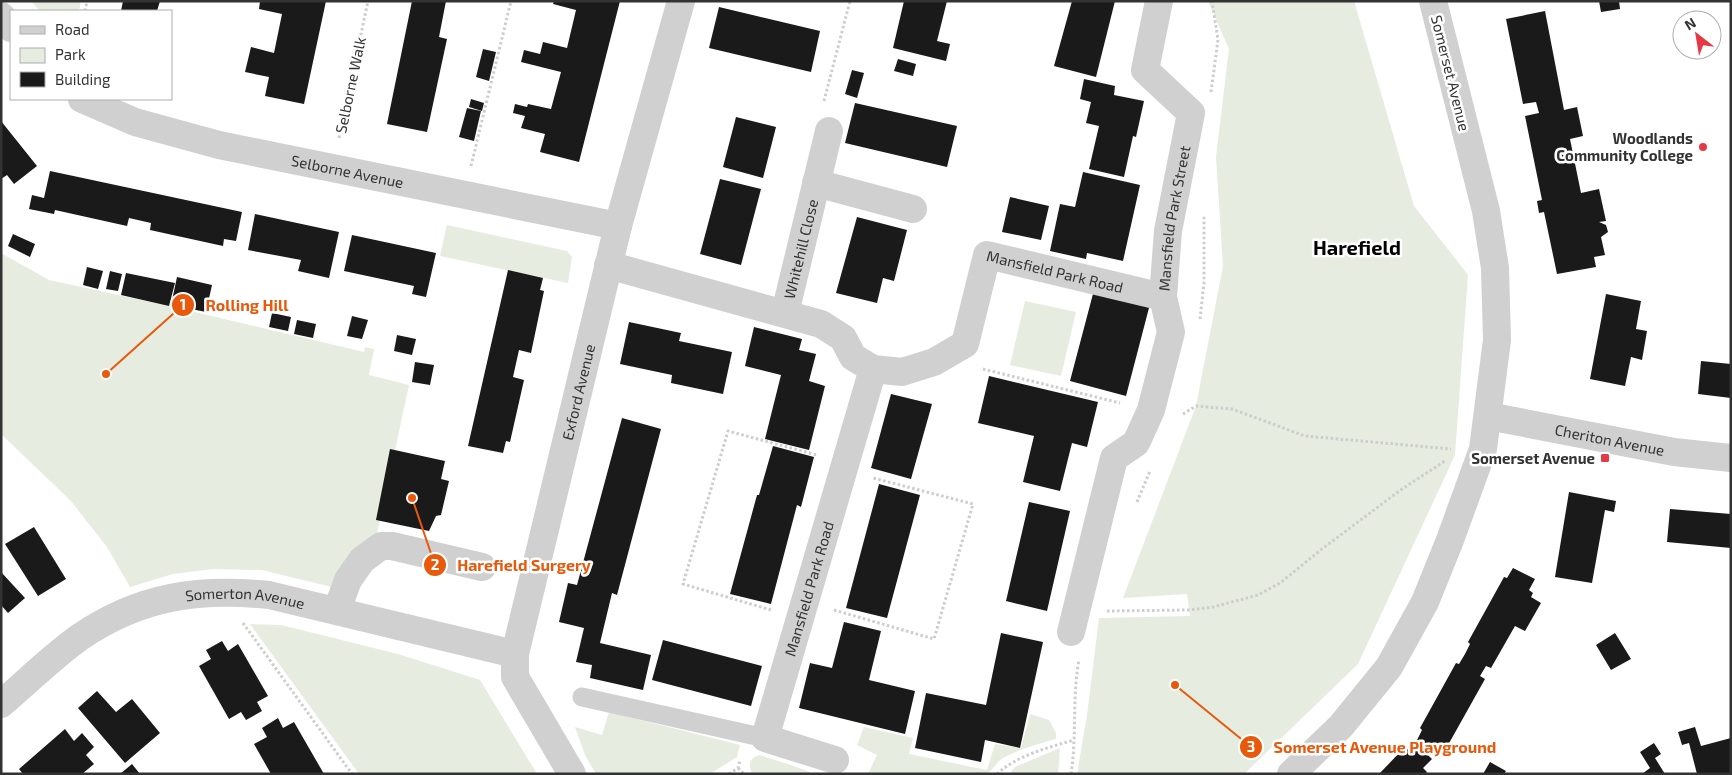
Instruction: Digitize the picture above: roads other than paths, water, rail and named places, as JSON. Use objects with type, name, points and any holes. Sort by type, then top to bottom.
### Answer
[{"type":"street","name":"Exford Avenue","points":[[572,774],[515,677],[515,654],[608,265],[680,1]]},
{"type":"street","name":"Mansfield Park Street","points":[[1076,643],[1114,458],[1136,444],[1151,410],[1171,332],[1163,298],[1168,231],[1191,113],[1144,70],[1159,1]]},
{"type":"street","name":"Somerset Avenue","points":[[1291,774],[1341,726],[1389,668],[1425,602],[1450,540],[1488,416],[1497,340],[1495,268],[1486,211],[1433,1]]},
{"type":"street","points":[[1,16],[10,27]]},
{"type":"street","name":"Selborne Avenue","points":[[84,100],[135,122],[219,145],[618,226]]},
{"type":"street","name":"Whitehill Close","points":[[784,313],[829,131]]},
{"type":"street","name":"Whitehill Close","points":[[816,184],[913,209]]},
{"type":"street","name":"Mansfield Park Road","points":[[765,738],[873,369],[902,372],[934,362],[965,344],[987,255],[1163,298]]},
{"type":"street","points":[[608,265],[821,324],[842,338],[853,357],[873,369]]},
{"type":"street","name":"Cheriton Avenue","points":[[1488,416],[1674,452],[1731,458]]},
{"type":"street","points":[[337,610],[348,580],[362,560],[381,546],[392,546],[482,567]]},
{"type":"street","name":"Somerton Avenue","points":[[1,704],[80,637],[126,612],[151,602],[177,596],[221,592],[269,595],[515,654]]},
{"type":"street","points":[[765,738],[835,760]]},
{"type":"lane","points":[[582,697],[765,738]]},
{"type":"place","name":"Woodlands Community College","points":[[1703,147]]},
{"type":"place","name":"Rolling Hill","points":[[106,374]]},
{"type":"place","name":"Somerset Avenue","points":[[1605,458]]},
{"type":"place","name":"Harefield Surgery","points":[[412,498]]},
{"type":"place","name":"Somerset Avenue Playground","points":[[1175,685]]},
{"type":"district","name":"Harefield","points":[[1357,247]]}]
